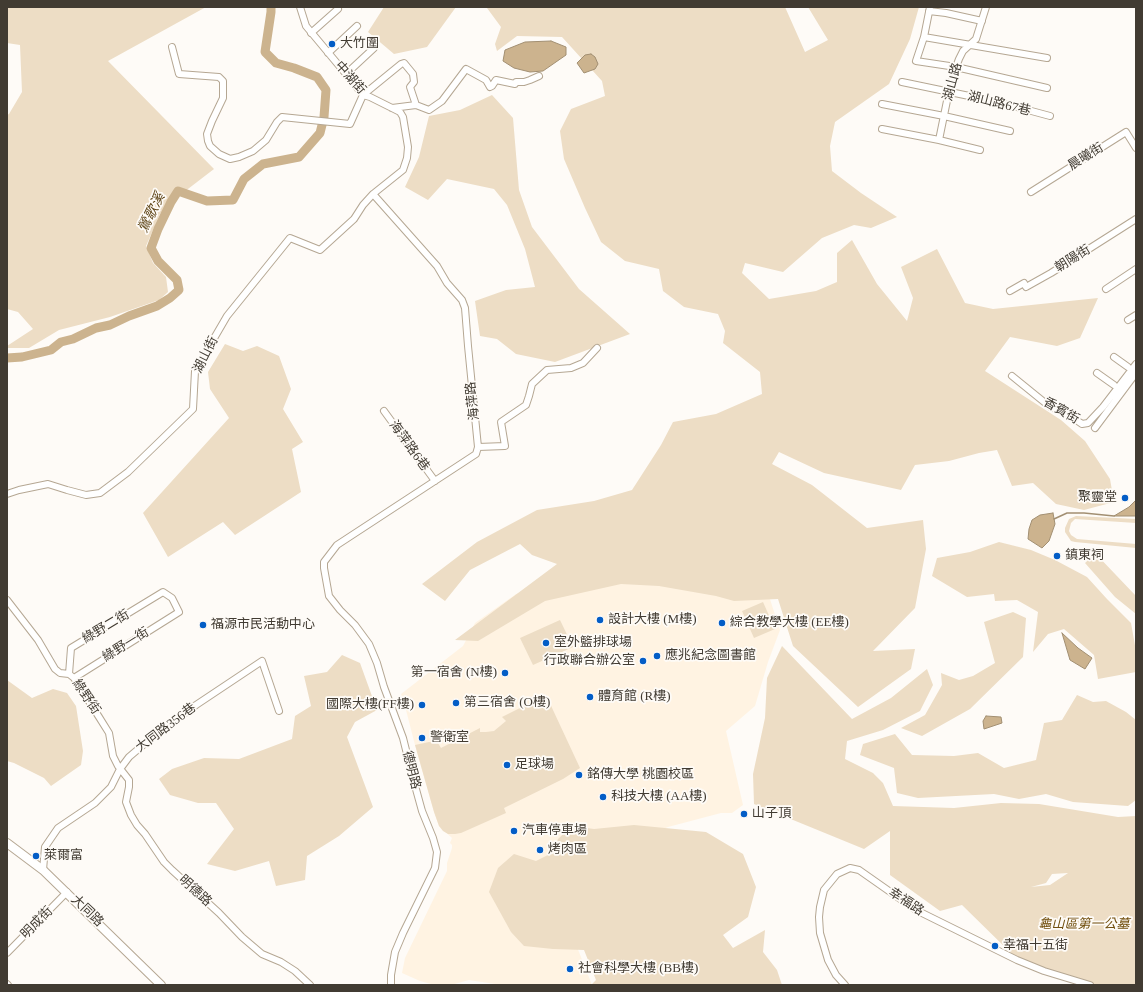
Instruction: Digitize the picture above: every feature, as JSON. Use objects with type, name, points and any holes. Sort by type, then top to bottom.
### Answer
[{"type":"street","name":"湖山路","points":[[939,140],[956,67],[964,51],[976,39],[986,7]]},
{"type":"street","name":"中湖街","points":[[301,8],[306,26],[363,95],[400,112],[403,117],[408,147],[407,158],[403,170],[373,194]]},
{"type":"street","points":[[311,33],[338,9]]},
{"type":"street","points":[[982,21],[929,9],[924,37],[916,61],[956,67],[1047,88]]},
{"type":"street","points":[[328,53],[357,26]]},
{"type":"street","points":[[924,37],[1047,58]]},
{"type":"street","points":[[172,47],[179,74],[219,77],[223,81],[223,98],[212,121],[208,134],[208,141],[210,146],[219,154],[230,159],[250,153],[266,140],[277,122],[282,117],[350,124],[363,95],[404,62],[413,74],[414,82],[410,87],[416,105]]},
{"type":"street","points":[[346,74],[374,48]]},
{"type":"street","points":[[392,108],[416,105],[429,110],[442,101],[466,68],[486,80],[490,87],[496,80],[515,84],[516,82],[530,80],[539,76]]},
{"type":"street","name":"湖山路67巷","points":[[902,82],[998,102],[1050,116]]},
{"type":"street","points":[[882,104],[1010,131]]},
{"type":"street","points":[[882,129],[980,150]]},
{"type":"street","name":"晨曦街","points":[[1031,192],[1126,132],[1136,148]]},
{"type":"street","name":"海萍路","points":[[373,194],[437,266],[447,283],[462,300],[465,308],[478,447]]},
{"type":"street","name":"湖山街","points":[[7,494],[48,484],[86,495],[100,494],[128,472],[193,409],[195,371],[227,316],[290,238],[320,250],[354,219],[373,194]]},
{"type":"street","name":"朝陽街","points":[[1010,291],[1024,283],[1026,287],[1051,273],[1136,219]]},
{"type":"street","points":[[1106,288],[1136,269]]},
{"type":"street","points":[[1128,320],[1136,315]]},
{"type":"street","points":[[435,481],[476,454],[478,447],[504,446],[501,422],[526,405],[532,384],[546,370],[571,368],[583,363],[597,348]]},
{"type":"street","points":[[1114,357],[1128,367]]},
{"type":"street","name":"香賓街","points":[[1012,376],[1050,406],[1082,424],[1088,423],[1103,407],[1136,364]]},
{"type":"street","points":[[1097,373],[1114,385]]},
{"type":"street","name":"香賓街","points":[[1095,428],[1136,373]]},
{"type":"street","name":"海萍路6巷","points":[[384,411],[435,481]]},
{"type":"street","name":"德明路","points":[[391,985],[391,975],[395,952],[435,868],[437,852],[434,838],[422,811],[403,738],[384,687],[377,663],[369,644],[355,625],[329,596],[324,562],[337,544],[435,481]]},
{"type":"street","name":"綠野一街","points":[[71,676],[179,612],[172,598],[163,592]]},
{"type":"street","name":"綠野二街","points":[[71,676],[71,648],[163,592]]},
{"type":"street","name":"綠野街","points":[[7,600],[38,640],[55,669],[60,673],[71,676],[93,707],[109,733],[113,756],[120,769]]},
{"type":"street","name":"大同路356巷","points":[[43,870],[45,847],[48,841],[58,828],[95,803],[111,787],[120,769],[129,757],[156,734],[196,705],[262,661],[279,711]]},
{"type":"street","name":"明德路","points":[[120,769],[129,780],[126,802],[131,815],[164,862],[219,913],[242,937],[262,954],[280,962],[294,971],[310,985]]},
{"type":"street","name":"大同路","points":[[7,843],[43,870],[67,892],[161,985]]},
{"type":"street","name":"幸福路","points":[[845,985],[836,975],[828,960],[820,933],[819,917],[824,890],[837,874],[850,868],[859,870],[916,910],[1017,960],[1044,971],[1090,985]]},
{"type":"street","name":"明成街","points":[[7,953],[67,892]]},
{"type":"shaded area","points":[[551,41],[566,47],[566,55],[543,71],[530,72],[514,68],[503,61],[505,50],[525,42]]},
{"type":"shaded area","points":[[591,54],[595,57],[598,64],[595,69],[584,73],[577,63],[585,55]]},
{"type":"shaded area","points":[[1136,500],[1136,516],[1114,516],[1129,507]]},
{"type":"shaded area","points":[[1053,513],[1055,524],[1049,541],[1042,548],[1028,539],[1029,529],[1032,520],[1040,515]]},
{"type":"shaded area","name":"銘傳大學 桃園校區","points":[[622,560],[767,590],[780,630],[768,662],[755,706],[726,731],[743,805],[732,813],[721,813],[668,827],[627,845],[566,919],[592,985],[496,985],[469,980],[451,985],[435,985],[420,981],[402,973],[405,958],[447,871],[447,863],[452,848],[450,843],[452,838],[439,826],[434,812],[401,694],[463,646],[475,623],[516,594]]},
{"type":"shaded area","points":[[1062,633],[1078,648],[1092,658],[1085,669],[1070,660]]},
{"type":"shaded area","points":[[986,716],[1001,717],[1002,723],[984,729],[983,721]]},
{"type":"green space","points":[[7,7],[206,7],[108,61],[214,169],[171,202],[160,214],[146,246],[153,263],[166,277],[168,292],[159,300],[110,317],[59,330],[29,348],[7,348],[7,346],[33,329],[18,312],[7,309],[7,115],[22,92],[20,45],[7,43]]},
{"type":"green space","points":[[384,7],[456,7],[427,47],[394,54],[368,32]]},
{"type":"green space","points":[[459,7],[785,7],[805,52],[828,40],[808,7],[919,7],[910,39],[889,84],[835,122],[830,146],[832,171],[861,193],[897,217],[871,228],[854,225],[822,238],[783,272],[745,263],[742,273],[769,299],[816,291],[837,282],[837,253],[852,240],[877,284],[907,321],[913,298],[901,267],[937,249],[965,303],[993,309],[1098,298],[1080,338],[1057,346],[1010,337],[985,371],[1061,420],[1085,441],[1110,479],[1114,502],[1084,510],[1056,504],[1033,483],[1012,486],[997,450],[949,461],[915,465],[901,490],[824,473],[779,452],[772,464],[812,485],[867,528],[923,520],[926,549],[915,608],[873,651],[915,649],[911,669],[858,707],[793,646],[778,599],[734,601],[716,596],[659,586],[621,584],[545,601],[478,641],[455,640],[557,564],[532,555],[520,544],[470,570],[445,601],[422,584],[477,542],[537,510],[594,501],[632,490],[661,445],[673,422],[716,414],[762,394],[760,372],[723,343],[725,331],[718,314],[684,307],[663,291],[659,269],[625,261],[601,242],[564,159],[560,131],[571,109],[605,96],[602,81],[562,37],[517,36],[497,51],[495,44],[501,27],[487,8]]},
{"type":"green space","points":[[492,95],[513,118],[519,190],[532,227],[579,289],[630,334],[555,362],[516,354],[497,339],[480,336],[475,301],[506,290],[535,287],[525,249],[507,205],[494,189],[447,179],[428,200],[405,187],[419,157],[429,116],[460,110]]},
{"type":"green space","points":[[225,344],[243,351],[257,346],[279,356],[291,389],[283,409],[303,442],[292,449],[301,492],[235,535],[223,522],[168,557],[143,513],[229,418],[210,389],[208,372]]},
{"type":"green space","points":[[1076,516],[1136,519],[1136,523],[1075,519],[1071,523],[1069,531],[1071,535],[1077,539],[1136,544],[1136,548],[1071,541],[1065,532],[1065,528],[1069,519]]},
{"type":"green space","points":[[999,542],[1031,550],[1055,560],[1087,577],[1131,623],[1136,651],[1136,672],[1098,679],[1094,655],[1064,629],[1048,634],[1033,652],[1038,612],[1017,600],[995,601],[994,594],[967,597],[932,576],[937,558],[970,552]]},
{"type":"green space","points":[[1095,553],[1136,596],[1136,614],[1115,597],[1085,563]]},
{"type":"green space","points":[[763,602],[775,629],[754,638],[742,611]]},
{"type":"green space","points":[[1013,612],[1026,618],[1023,657],[970,709],[922,736],[901,728],[925,715],[942,685],[941,673],[959,680],[973,676],[995,663],[984,622]]},
{"type":"green space","name":"室外籃排球場","points":[[560,620],[573,647],[533,665],[520,638]]},
{"type":"green space","name":"龜山區第一公墓","points":[[782,646],[852,719],[891,698],[927,669],[933,685],[920,711],[883,730],[847,741],[845,759],[873,773],[883,783],[893,806],[954,808],[1001,803],[1039,804],[1118,817],[1136,816],[1136,985],[1093,985],[1045,969],[1014,956],[962,905],[940,911],[890,875],[890,831],[864,849],[754,804],[753,774],[765,718],[767,678]],"holes":[[[1068,873],[1050,885],[1031,887],[1046,883],[1052,874]]]},
{"type":"green space","points":[[342,655],[360,663],[377,710],[355,722],[347,737],[373,807],[339,836],[307,856],[305,880],[276,886],[269,861],[235,871],[207,864],[234,829],[216,803],[198,803],[170,795],[159,779],[172,769],[204,758],[239,759],[292,739],[295,716],[311,706],[304,676],[327,672]]},
{"type":"green space","points":[[7,680],[32,698],[53,689],[67,693],[76,706],[83,751],[81,765],[51,786],[44,778],[7,761]]},
{"type":"green space","points":[[546,695],[580,768],[563,779],[504,808],[506,813],[461,833],[448,834],[443,831],[439,826],[434,812],[415,745],[429,742],[438,743],[441,748],[480,728],[480,732],[494,731],[506,721],[502,717]]},
{"type":"green space","points":[[1077,695],[1093,702],[1106,701],[1126,712],[1136,720],[1136,800],[1128,806],[1073,802],[1046,794],[1019,799],[994,794],[918,798],[897,793],[894,768],[860,755],[863,744],[895,734],[912,755],[954,756],[978,753],[1004,768],[1036,760],[1044,723],[1062,720]]},
{"type":"green space","points":[[634,825],[706,832],[743,854],[756,887],[748,917],[723,935],[733,948],[765,930],[763,952],[777,970],[782,985],[591,985],[596,980],[584,950],[524,946],[511,932],[489,892],[498,868],[514,854],[536,861],[552,853],[558,839],[572,826],[594,829]]},
{"type":"waterway","name":"鶯歌溪","points":[[7,358],[22,357],[51,350],[61,342],[73,339],[96,328],[110,325],[129,316],[157,306],[170,298],[179,290],[177,280],[158,261],[151,248],[158,229],[178,191],[207,201],[233,200],[244,179],[263,164],[299,157],[320,133],[324,117],[326,90],[317,77],[276,63],[265,52],[271,7]]},
{"type":"waterway","points":[[1054,519],[1067,513],[1114,516]]},
{"type":"place","name":"大竹圍","points":[[332,44]]},
{"type":"place","name":"聚靈堂","points":[[1125,498]]},
{"type":"place","name":"鎮東祠","points":[[1057,556]]},
{"type":"place","name":"設計大樓 (M樓)","points":[[600,620]]},
{"type":"place","name":"綜合教學大樓 (EE樓)","points":[[722,623]]},
{"type":"place","name":"福源市民活動中心","points":[[203,625]]},
{"type":"place","name":"室外籃排球場","points":[[546,643]]},
{"type":"place","name":"應兆紀念圖書館","points":[[657,656]]},
{"type":"place","name":"行政聯合辦公室","points":[[643,661]]},
{"type":"place","name":"第一宿舍 (N樓)","points":[[505,673]]},
{"type":"place","name":"體育館 (R樓)","points":[[590,697]]},
{"type":"place","name":"第三宿舍 (O樓)","points":[[456,703]]},
{"type":"place","name":"國際大樓(FF樓)","points":[[422,705]]},
{"type":"place","name":"警衛室","points":[[422,738]]},
{"type":"place","name":"足球場","points":[[507,765]]},
{"type":"place","name":"銘傳大學 桃園校區","points":[[579,775]]},
{"type":"place","name":"科技大樓 (AA樓)","points":[[603,797]]},
{"type":"place","name":"山子頂","points":[[744,814]]},
{"type":"place","name":"汽車停車場","points":[[514,831]]},
{"type":"place","name":"烤肉區","points":[[540,850]]},
{"type":"place","name":"萊爾富","points":[[36,856]]},
{"type":"place","name":"幸福十五街","points":[[995,946]]},
{"type":"place","name":"社會科學大樓 (BB樓)","points":[[570,969]]}]
